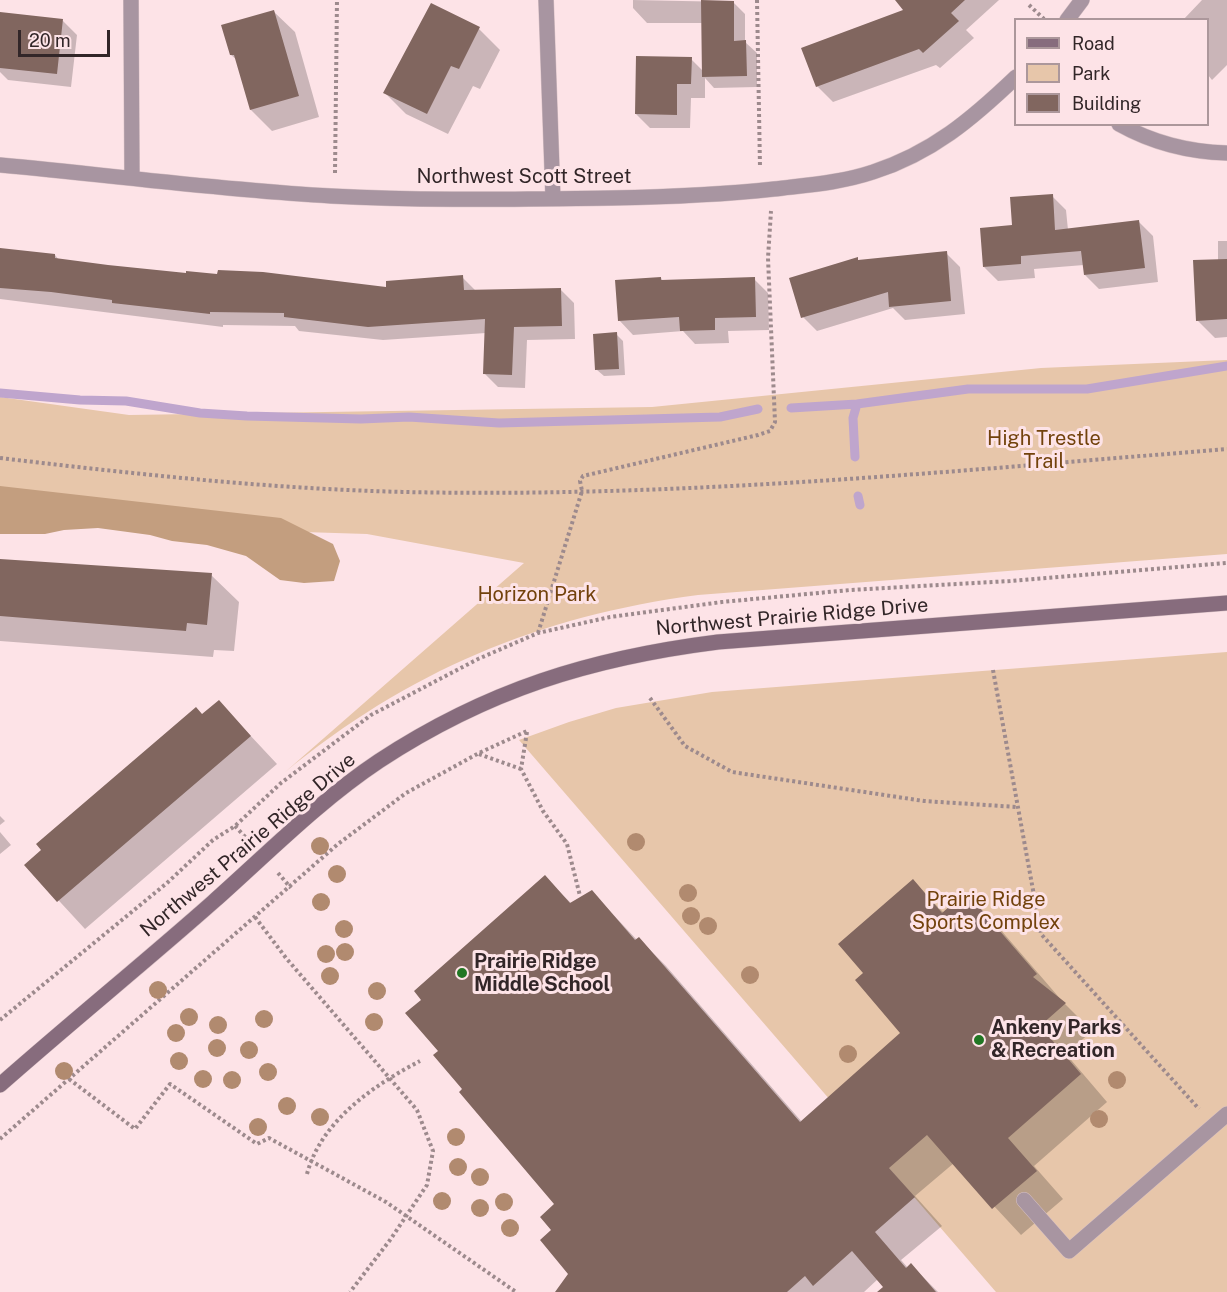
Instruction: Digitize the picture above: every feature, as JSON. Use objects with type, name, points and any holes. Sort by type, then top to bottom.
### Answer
[{"type":"street","points":[[131,0],[132,177]]},
{"type":"street","points":[[546,0],[553,199]]},
{"type":"street","points":[[1068,18],[1082,0]]},
{"type":"street","name":"Northwest Scott Street","points":[[0,165],[132,177],[235,190],[334,196],[553,199],[664,197],[766,190],[829,183],[871,173],[905,160],[943,140],[973,118],[1014,79]]},
{"type":"street","points":[[1123,126],[1160,144],[1199,152],[1227,153]]},
{"type":"street","name":"Northwest Prairie Ridge Drive","points":[[0,1085],[314,812],[369,769],[439,725],[509,691],[582,666],[649,651],[718,642],[1227,603]]},
{"type":"street","points":[[1024,1200],[1069,1251],[1227,1114]]},
{"type":"path","points":[[334,196],[337,0]]},
{"type":"path","points":[[538,633],[582,491],[580,481],[591,473],[770,431],[775,422],[768,258],[771,228],[766,190],[757,0]]},
{"type":"path","points":[[1029,5],[1043,18]]},
{"type":"path","points":[[0,458],[241,484],[407,492],[582,491],[750,486],[1227,449]]},
{"type":"path","points":[[0,1020],[166,883],[213,840],[235,826],[281,783],[371,715],[478,659],[538,633],[609,617],[722,602],[850,590],[1010,581],[1227,563]]},
{"type":"path","points":[[993,670],[1041,934],[1214,1126]]},
{"type":"path","points":[[650,698],[685,746],[732,772],[924,801],[1017,807]]},
{"type":"path","points":[[0,1139],[339,844],[406,793],[478,753],[527,731],[521,769],[543,811],[567,844],[580,896]]},
{"type":"path","points":[[478,753],[521,769]]},
{"type":"path","points":[[255,918],[286,958],[391,1076],[417,1110],[433,1151],[427,1185],[390,1240],[350,1292]]},
{"type":"path","points":[[307,1174],[310,1162],[334,1125],[354,1103],[391,1076],[420,1061]]},
{"type":"path","points":[[69,1080],[135,1130],[170,1084],[257,1144],[269,1138],[310,1162],[361,1187],[516,1292]]},
{"type":"green space","name":"High Trestle Trail","points":[[1227,360],[1227,554],[698,595],[640,604],[584,617],[478,654],[428,677],[379,705],[331,737],[284,773],[524,563],[367,534],[208,529],[0,497],[0,397],[129,415],[652,407],[1041,368]]},
{"type":"green space","name":"Prairie Ridge Sports Complex","points":[[1227,652],[1227,1292],[996,1292],[519,740],[616,708],[712,692]]},
{"type":"shaded area","points":[[0,486],[281,518],[333,544],[340,561],[334,581],[304,583],[280,580],[246,556],[207,545],[172,541],[150,535],[98,528],[64,530],[45,534],[0,534]]},
{"type":"building","points":[[701,0],[734,1],[734,41],[746,40],[747,76],[702,77]]},
{"type":"building","points":[[895,0],[965,0],[951,13],[959,21],[923,53],[919,49],[816,87],[801,48],[903,10]]},
{"type":"building","points":[[431,3],[480,27],[459,69],[451,66],[427,114],[383,93]]},
{"type":"building","points":[[274,10],[299,96],[250,110],[234,55],[230,55],[221,25]]},
{"type":"building","points":[[0,12],[63,19],[57,74],[0,68]]},
{"type":"building","points":[[636,56],[692,57],[691,84],[677,84],[677,115],[635,114]]},
{"type":"building","points":[[1053,194],[1055,230],[1139,220],[1145,268],[1084,275],[1081,251],[1021,256],[1021,264],[983,267],[980,228],[1012,225],[1010,197]]},
{"type":"building","points":[[0,248],[55,254],[55,258],[186,273],[186,271],[217,274],[218,270],[263,272],[386,287],[386,281],[463,275],[464,290],[561,288],[562,326],[514,327],[512,375],[483,374],[485,319],[368,327],[284,317],[284,313],[210,312],[210,314],[112,303],[112,300],[51,292],[0,288]]},
{"type":"building","points":[[947,251],[951,301],[889,307],[888,292],[801,318],[789,278],[858,257],[858,260]]},
{"type":"building","points":[[1227,259],[1227,319],[1196,321],[1193,260]]},
{"type":"building","points":[[661,277],[661,280],[755,277],[756,317],[715,318],[715,330],[680,331],[679,317],[618,321],[615,280]]},
{"type":"building","points":[[617,332],[619,369],[595,370],[593,334]]},
{"type":"building","points":[[0,559],[212,573],[207,625],[187,623],[186,631],[0,616]]},
{"type":"building","points":[[219,700],[251,736],[57,902],[24,865],[41,850],[36,844],[196,707],[202,714]]},
{"type":"building","name":"Prairie Ridge Middle School","points":[[545,875],[570,903],[592,890],[635,940],[639,937],[800,1122],[900,1033],[855,980],[863,973],[838,944],[913,879],[942,913],[966,892],[1037,974],[1033,977],[1066,1003],[1040,1026],[1081,1074],[1008,1138],[1037,1171],[992,1209],[927,1135],[889,1168],[915,1197],[875,1232],[906,1268],[911,1263],[936,1292],[877,1292],[883,1287],[852,1251],[813,1286],[805,1276],[787,1292],[555,1292],[568,1274],[540,1240],[551,1230],[540,1217],[554,1204],[459,1092],[462,1089],[433,1055],[438,1051],[405,1013],[421,1000],[414,991]]},
{"type":"waterway","points":[[791,408],[857,404],[968,389],[1087,389],[1227,366]]},
{"type":"waterway","points":[[0,393],[80,400],[126,401],[200,413],[247,416],[361,419],[409,417],[499,423],[720,417],[758,409]]},
{"type":"waterway","points":[[855,457],[853,418],[857,404]]},
{"type":"waterway","points":[[858,496],[860,505]]},
{"type":"place","name":"Prairie Ridge Middle School","points":[[462,973]]},
{"type":"place","name":"Ankeny Parks & Recreation","points":[[979,1040]]},
{"type":"park label","name":"Horizon Park","points":[[537,595]]}]
